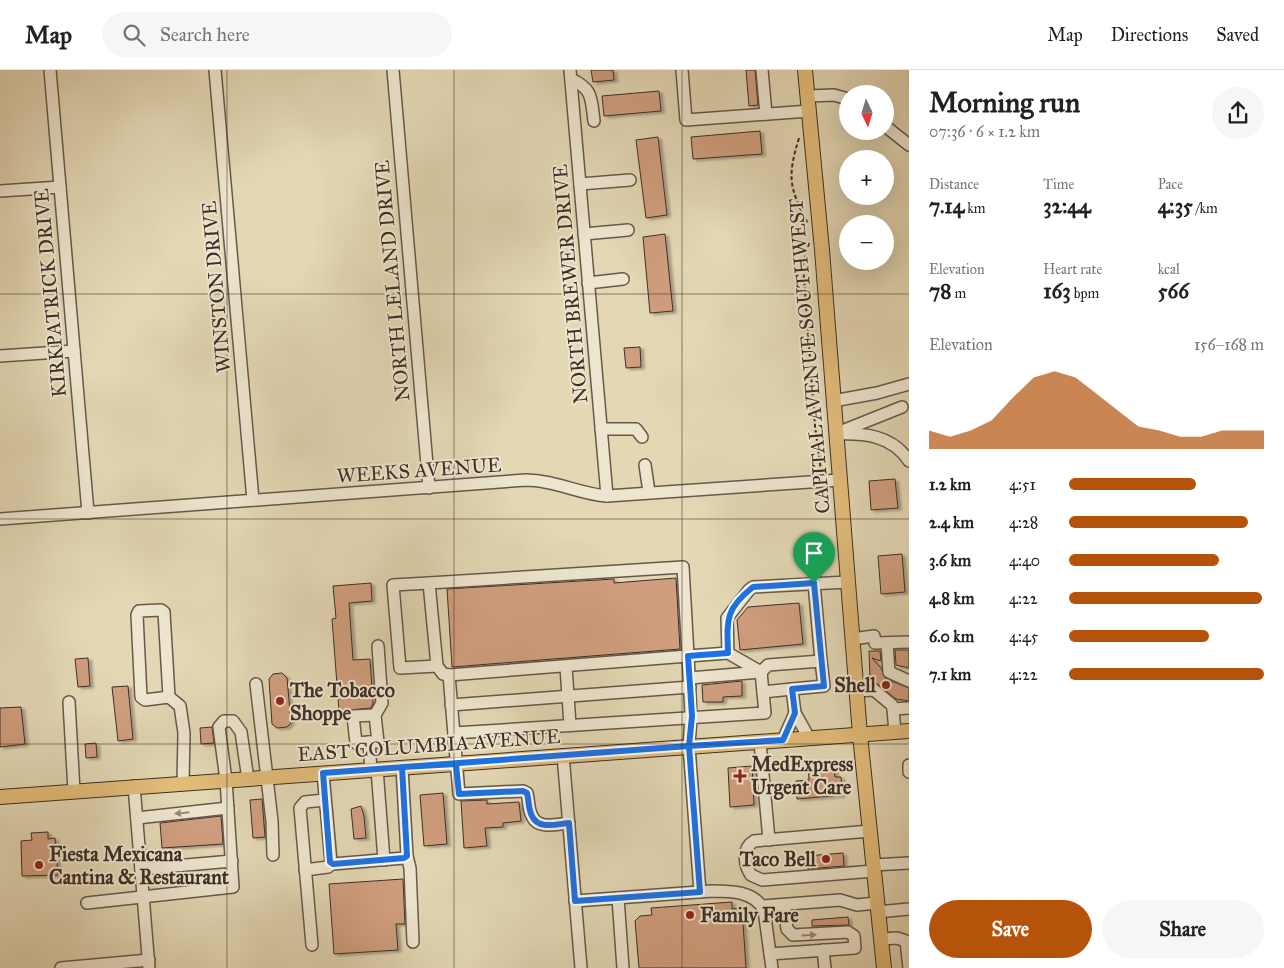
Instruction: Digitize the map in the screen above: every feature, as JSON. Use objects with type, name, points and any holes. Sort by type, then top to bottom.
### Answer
[{"type":"main road","name":"CAPITAL AVENUE SOUTHWEST","points":[[805,70],[856,691],[884,968]]},
{"type":"main road","name":"EAST COLUMBIA AVENUE","points":[[0,797],[909,731]]},
{"type":"street","name":"KIRKPATRICK DRIVE","points":[[50,70],[88,513]]},
{"type":"street","name":"WINSTON DRIVE","points":[[215,70],[253,500]]},
{"type":"street","name":"NORTH LELAND DRIVE","points":[[393,70],[429,488]]},
{"type":"street","points":[[682,70],[686,120],[809,111]]},
{"type":"street","points":[[762,70],[766,114]]},
{"type":"street","points":[[570,74],[590,94],[594,121]]},
{"type":"street","name":"NORTH BREWER DRIVE","points":[[570,74],[607,496]]},
{"type":"street","points":[[808,96],[839,96]]},
{"type":"street","points":[[894,133],[909,145]]},
{"type":"street","points":[[580,184],[630,180]]},
{"type":"street","points":[[0,191],[60,187]]},
{"type":"street","points":[[584,234],[628,230]]},
{"type":"street","points":[[588,282],[623,279]]},
{"type":"street","points":[[0,356],[74,351]]},
{"type":"street","points":[[833,401],[877,393],[909,384]]},
{"type":"street","points":[[836,434],[902,407]]},
{"type":"street","points":[[601,429],[636,429],[642,437]]},
{"type":"street","points":[[836,434],[860,433],[878,437],[895,446],[907,456]]},
{"type":"street","points":[[645,465],[649,492]]},
{"type":"street","name":"WEEKS AVENUE","points":[[0,520],[541,480],[589,494],[607,496],[839,480]]},
{"type":"street","points":[[437,666],[400,668],[393,586],[683,567],[692,716],[689,746],[700,892]]},
{"type":"street","points":[[728,653],[727,620],[736,604],[753,587],[848,582]]},
{"type":"street","points":[[429,583],[437,666],[443,674],[566,668],[728,653],[761,672]]},
{"type":"street","points":[[763,692],[824,686],[814,583]]},
{"type":"street","points":[[169,697],[164,612],[161,610],[140,611],[137,615],[141,697],[145,700],[169,697],[180,706],[184,733],[183,783]]},
{"type":"street","points":[[852,639],[874,636],[875,643],[909,642]]},
{"type":"street","points":[[887,643],[889,672],[909,681]]},
{"type":"street","points":[[375,715],[354,716],[356,743],[378,742],[375,715],[382,703],[378,646]]},
{"type":"street","points":[[452,705],[568,696],[690,683],[761,672],[768,665],[821,661]]},
{"type":"street","points":[[566,668],[570,725]]},
{"type":"street","points":[[454,732],[765,713],[761,672]]},
{"type":"street","points":[[449,675],[459,794],[523,791],[527,793],[531,816],[536,822],[541,825],[569,823]]},
{"type":"street","points":[[256,684],[265,777],[272,821],[273,855]]},
{"type":"street","points":[[792,689],[795,713],[809,738]]},
{"type":"street","points":[[856,691],[878,692],[892,705],[895,732]]},
{"type":"street","points":[[69,702],[74,791]]},
{"type":"street","points":[[893,709],[909,708]]},
{"type":"street","points":[[783,740],[795,713]]},
{"type":"street","points":[[87,903],[233,888],[226,780],[219,727],[224,721],[230,720],[238,725],[241,732],[248,779]]},
{"type":"street","points":[[369,742],[374,769],[384,860]]},
{"type":"street","points":[[760,742],[769,840]]},
{"type":"street","points":[[563,755],[581,968]]},
{"type":"street","points":[[909,765],[909,772]]},
{"type":"street","points":[[402,767],[407,856],[410,868],[413,942]]},
{"type":"street","points":[[323,773],[332,864]]},
{"type":"street","points":[[61,968],[149,964],[134,786]]},
{"type":"street","points":[[312,945],[300,808],[305,802],[325,800]]},
{"type":"street","points":[[137,818],[228,808]]},
{"type":"street","points":[[870,831],[754,841],[747,849],[747,869],[756,878],[874,868],[909,863]]},
{"type":"street","points":[[305,870],[328,867],[332,864],[384,860],[407,856]]},
{"type":"street","points":[[141,869],[232,861]]},
{"type":"street","points":[[575,901],[732,891],[751,896],[762,906],[766,921],[772,968]]},
{"type":"street","points":[[618,898],[623,968]]},
{"type":"street","points":[[762,906],[840,900],[858,905],[909,909]]},
{"type":"street","points":[[770,954],[855,948],[854,936],[848,932],[793,935],[787,929],[784,905]]},
{"type":"street","points":[[881,939],[896,938],[906,941],[909,968]]},
{"type":"street","points":[[823,950],[825,968]]},
{"type":"path","points":[[795,153],[790,168],[794,197],[809,226]]},
{"type":"path","points":[[810,239],[803,264],[815,426],[821,471]]},
{"type":"building","points":[[591,70],[613,70],[614,80],[593,82]]},
{"type":"building","points":[[746,70],[755,70],[758,105],[749,106]]},
{"type":"building","points":[[659,91],[661,111],[604,116],[602,96]]},
{"type":"building","points":[[760,131],[762,154],[693,159],[691,137]]},
{"type":"building","points":[[658,137],[667,215],[646,218],[636,140]]},
{"type":"building","points":[[665,234],[673,311],[650,313],[643,237]]},
{"type":"building","points":[[640,347],[641,367],[626,368],[624,348]]},
{"type":"building","points":[[895,479],[898,508],[871,510],[869,481]]},
{"type":"building","points":[[902,554],[905,592],[881,594],[878,556]]},
{"type":"building","points":[[676,578],[680,649],[452,667],[447,589],[614,579],[614,583]]},
{"type":"building","points":[[371,583],[372,601],[349,603],[353,660],[370,659],[373,703],[371,708],[339,711],[332,619],[336,618],[333,586]]},
{"type":"building","points":[[799,603],[803,644],[740,650],[737,620],[748,607]]},
{"type":"building","points":[[895,650],[909,650],[909,668],[896,665]]},
{"type":"building","points":[[869,651],[880,651],[881,661],[872,658],[881,668],[886,679],[909,688],[909,701],[896,699],[870,678]]},
{"type":"building","points":[[88,658],[90,686],[78,687],[75,659]]},
{"type":"building","name":"The Tobacco Shoppe","points":[[282,673],[287,678],[291,723],[287,727],[277,728],[272,724],[269,679],[273,674]]},
{"type":"building","points":[[742,681],[742,696],[723,697],[723,702],[703,702],[702,685]]},
{"type":"building","points":[[128,686],[133,739],[118,741],[112,687]]},
{"type":"building","points":[[21,707],[25,744],[0,747],[0,708]]},
{"type":"building","points":[[212,727],[214,743],[201,744],[200,728]]},
{"type":"building","points":[[96,743],[97,757],[86,758],[85,744]]},
{"type":"building","points":[[829,762],[834,766],[835,777],[841,777],[842,795],[797,799],[796,781],[809,780],[808,764]]},
{"type":"building","points":[[752,766],[754,805],[730,807],[728,768]]},
{"type":"building","points":[[443,793],[447,844],[424,846],[420,795]]},
{"type":"building","points":[[262,799],[265,837],[253,838],[250,800]]},
{"type":"building","points":[[487,800],[487,804],[519,802],[521,821],[503,823],[503,827],[485,828],[487,846],[464,848],[461,801]]},
{"type":"building","points":[[361,806],[366,838],[354,839],[351,809]]},
{"type":"building","points":[[221,816],[223,844],[162,848],[160,823]]},
{"type":"building","name":"Fiesta Mexicana Cantina & Restaurant","points":[[48,832],[48,839],[55,838],[58,875],[22,876],[21,841],[32,840],[31,833]]},
{"type":"building","name":"Taco Bell","points":[[843,853],[844,866],[808,869],[807,856]]},
{"type":"building","points":[[403,879],[405,924],[396,924],[398,950],[334,954],[329,884]]},
{"type":"building","points":[[732,902],[732,909],[742,908],[746,968],[639,968],[635,921],[640,916],[652,915],[651,908]]},
{"type":"building","points":[[848,917],[849,925],[812,926],[812,920]]},
{"type":"place","name":"Shell","points":[[886,685]]},
{"type":"place","name":"The Tobacco Shoppe","points":[[280,701]]},
{"type":"place","name":"MedExpress Urgent Care","points":[[740,776]]},
{"type":"place","name":"Taco Bell","points":[[826,859]]},
{"type":"place","name":"Fiesta Mexicana Cantina & Restaurant","points":[[39,865]]},
{"type":"place","name":"Family Fare","points":[[690,915]]},
{"type":"route","points":[[814,583],[753,587],[736,604],[727,618],[728,653],[688,656],[692,716],[689,746],[456,764],[402,767],[323,773],[330,862],[333,864],[404,858],[407,856],[402,767],[456,764],[459,794],[523,791],[527,793],[531,816],[536,822],[541,825],[569,823],[575,901],[700,892],[689,746],[783,740],[795,713],[792,689],[824,686],[814,583]]}]
